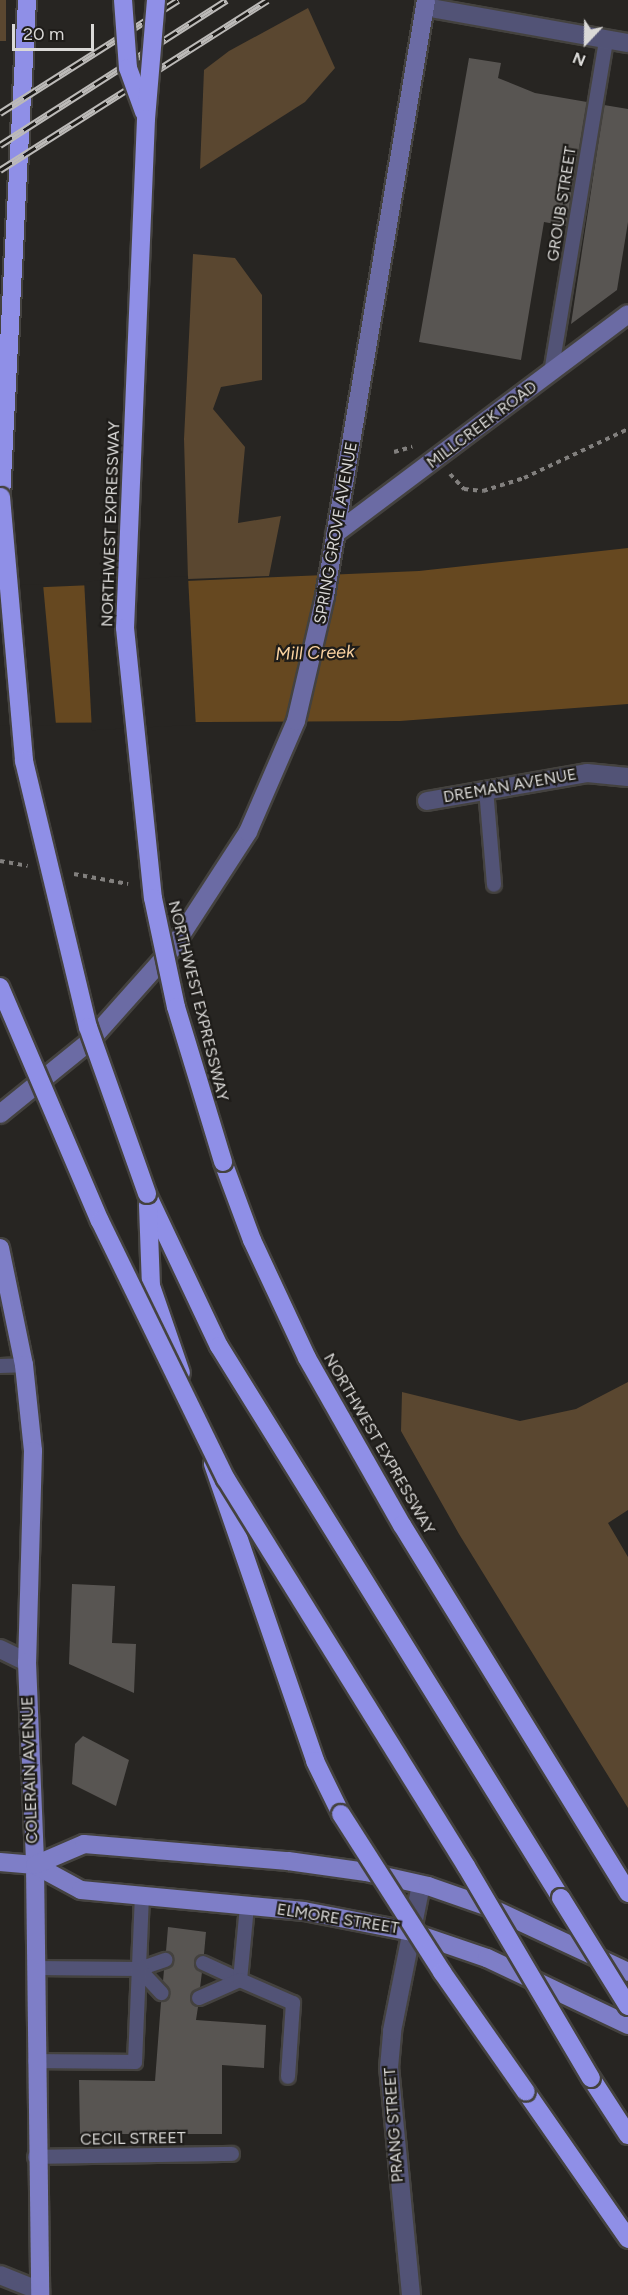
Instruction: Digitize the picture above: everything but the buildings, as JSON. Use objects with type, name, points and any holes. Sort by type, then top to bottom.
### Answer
[{"type":"highway","points":[[27,0],[13,320],[1,497],[24,761],[88,1027],[147,1194],[219,1346],[348,1560],[628,2006]]},
{"type":"highway","points":[[123,0],[128,68],[146,119]]},
{"type":"highway","name":"NORTHWEST EXPRESSWAY","points":[[156,0],[146,119],[125,628],[153,898],[176,1006],[224,1162],[252,1240],[307,1358],[402,1525],[628,1893]]},
{"type":"highway","points":[[0,987],[100,1221],[226,1479],[466,1866],[591,2078],[628,2135]]},
{"type":"highway","points":[[147,1194],[151,1286],[315,1761],[341,1814],[442,1972],[628,2239]]},
{"type":"main road","name":"SPRING GROVE AVENUE","points":[[0,1114],[89,1042],[172,949],[248,832],[274,777],[302,701],[335,534],[425,4]]},
{"type":"main road","name":"MILLCREEK ROAD","points":[[335,534],[628,314]]},
{"type":"main road","name":"COLERAIN AVENUE","points":[[0,1248],[24,1365],[33,1451],[27,1662],[35,1865],[35,2157],[40,2293]]},
{"type":"main road","name":"ELMORE STREET","points":[[35,1865],[84,1844],[288,1861],[421,1885],[502,1912],[628,1972]]},
{"type":"main road","name":"ELMORE STREET","points":[[0,1862],[35,1865],[81,1890],[331,1915],[411,1932],[487,1958],[628,2025]]},
{"type":"street","points":[[425,4],[628,43]]},
{"type":"street","name":"DREMAN AVENUE","points":[[427,801],[587,773],[628,777]]},
{"type":"street","points":[[0,1649],[27,1662]]},
{"type":"street","name":"PRANG STREET","points":[[411,2295],[389,2068],[392,2031],[421,1885]]},
{"type":"street","points":[[0,2275],[40,2293]]},
{"type":"lane","name":"GROUB STREET","points":[[551,373],[606,40]]},
{"type":"lane","points":[[486,789],[494,885]]},
{"type":"lane","points":[[0,1366],[24,1365]]},
{"type":"lane","points":[[35,2061],[135,2062],[142,1896]]},
{"type":"lane","points":[[240,1980],[247,1906]]},
{"type":"lane","points":[[35,1968],[139,1969],[165,1960]]},
{"type":"lane","points":[[203,1963],[293,2002],[288,2077]]},
{"type":"lane","points":[[139,1969],[161,1993]]},
{"type":"lane","points":[[199,1998],[240,1980]]},
{"type":"lane","name":"CECIL STREET","points":[[35,2157],[232,2154]]},
{"type":"path","points":[[447,470],[464,489],[483,491],[524,478],[628,429]]},
{"type":"path","points":[[0,861],[33,867]]},
{"type":"path","points":[[67,873],[134,885]]},
{"type":"shaded area","points":[[0,0],[6,0],[6,41],[0,41]]},
{"type":"shaded area","points":[[308,8],[335,68],[305,102],[200,169],[204,70],[229,51]]},
{"type":"shaded area","points":[[193,254],[235,258],[262,295],[262,380],[221,387],[213,409],[245,447],[238,523],[281,516],[269,576],[188,579],[184,439]]},
{"type":"shaded area","points":[[628,1382],[628,1510],[608,1523],[628,1557],[628,1808],[459,1534],[401,1431],[402,1392],[520,1421],[576,1409]]},
{"type":"water","name":"Mill Creek","points":[[628,548],[628,704],[400,721],[0,723],[0,589],[419,571]]},
{"type":"pier","points":[[188,576],[196,725],[92,730],[84,581]]},
{"type":"pier","points":[[43,584],[56,725],[0,726],[0,586]]},
{"type":"railway","points":[[0,113],[178,0]]},
{"type":"railway","points":[[0,145],[227,0]]},
{"type":"railway","points":[[0,170],[268,0]]}]
